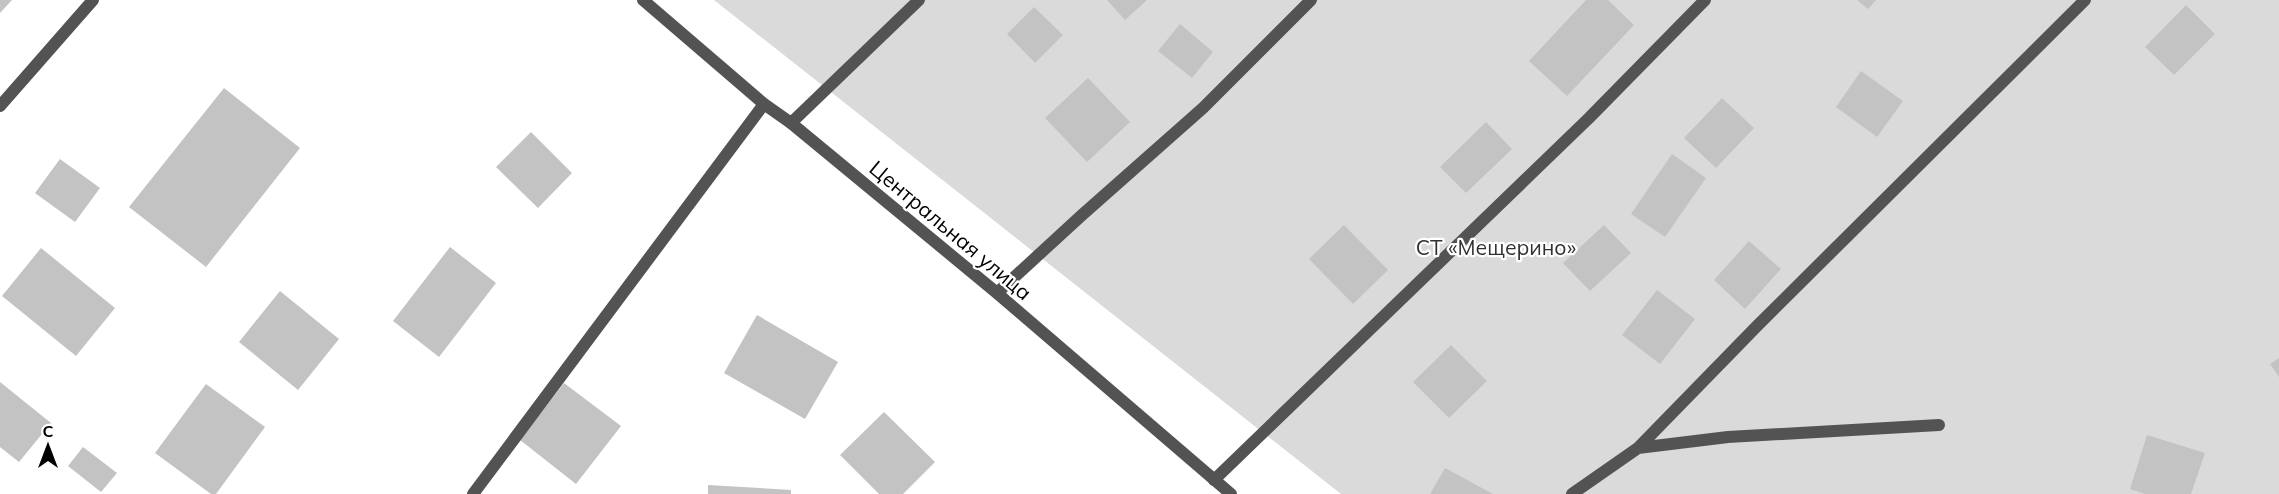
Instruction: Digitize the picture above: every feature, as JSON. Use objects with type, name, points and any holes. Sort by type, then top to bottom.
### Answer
[{"type":"street","points":[[0,106],[93,0]]},
{"type":"street","name":"Центральная улица","points":[[643,0],[764,104],[791,123],[997,293],[1231,494]]},
{"type":"street","points":[[791,123],[919,0]]},
{"type":"street","points":[[997,293],[1203,108],[1311,0]]},
{"type":"street","points":[[1214,480],[1589,118],[1705,0]]},
{"type":"street","points":[[1572,494],[1638,448],[1757,326],[2085,0]]},
{"type":"street","points":[[473,494],[764,104]]},
{"type":"street","points":[[1638,448],[1728,437],[1939,425]]},
{"type":"green space","name":"СТ «Мещерино»","points":[[714,0],[2279,0],[2279,494],[1341,494]]},
{"type":"building","points":[[0,0],[12,0],[0,13]]},
{"type":"building","points":[[1107,0],[1147,0],[1125,20]]},
{"type":"building","points":[[1586,0],[1608,0],[1634,25],[1567,96],[1529,61]]},
{"type":"building","points":[[1857,0],[1876,0],[1868,9]]},
{"type":"building","points":[[2186,5],[2215,34],[2174,75],[2145,47]]},
{"type":"building","points":[[1034,7],[1063,35],[1035,63],[1007,34]]},
{"type":"building","points":[[1180,24],[1213,52],[1192,78],[1158,51]]},
{"type":"building","points":[[1861,71],[1903,101],[1877,137],[1836,107]]},
{"type":"building","points":[[1088,78],[1130,122],[1087,162],[1045,118]]},
{"type":"building","points":[[224,88],[300,148],[206,267],[129,207]]},
{"type":"building","points":[[1722,98],[1754,128],[1716,168],[1684,138]]},
{"type":"building","points":[[1486,122],[1512,149],[1466,193],[1440,167]]},
{"type":"building","points":[[531,132],[572,173],[538,208],[496,167]]},
{"type":"building","points":[[1672,154],[1706,178],[1665,237],[1631,214]]},
{"type":"building","points":[[60,159],[100,188],[75,222],[35,193]]},
{"type":"building","points":[[1344,225],[1388,270],[1353,304],[1309,259]]},
{"type":"building","points":[[1604,225],[1631,253],[1590,291],[1563,263]]},
{"type":"building","points":[[1749,241],[1781,269],[1745,309],[1714,280]]},
{"type":"building","points":[[450,247],[496,283],[439,357],[393,321]]},
{"type":"building","points":[[41,248],[115,308],[76,356],[2,296]]},
{"type":"building","points":[[1657,290],[1695,319],[1660,364],[1622,335]]},
{"type":"building","points":[[280,291],[339,339],[298,390],[239,342]]},
{"type":"building","points":[[757,315],[838,362],[805,419],[724,373]]},
{"type":"building","points":[[1451,345],[1487,381],[1449,418],[1413,382]]},
{"type":"building","points":[[2279,358],[2279,377],[2270,364]]},
{"type":"building","points":[[0,382],[51,423],[19,462],[0,447]]},
{"type":"building","points":[[564,383],[621,426],[576,484],[520,440]]},
{"type":"building","points":[[206,384],[265,427],[216,494],[211,494],[155,453]]},
{"type":"building","points":[[884,412],[935,462],[903,494],[879,494],[840,455]]},
{"type":"building","points":[[2147,435],[2205,453],[2191,494],[2145,494],[2130,489]]},
{"type":"building","points":[[83,447],[117,473],[101,492],[68,466]]},
{"type":"building","points":[[1445,468],[1493,494],[1430,494]]},
{"type":"building","points":[[708,485],[791,490],[791,494],[708,494]]}]
